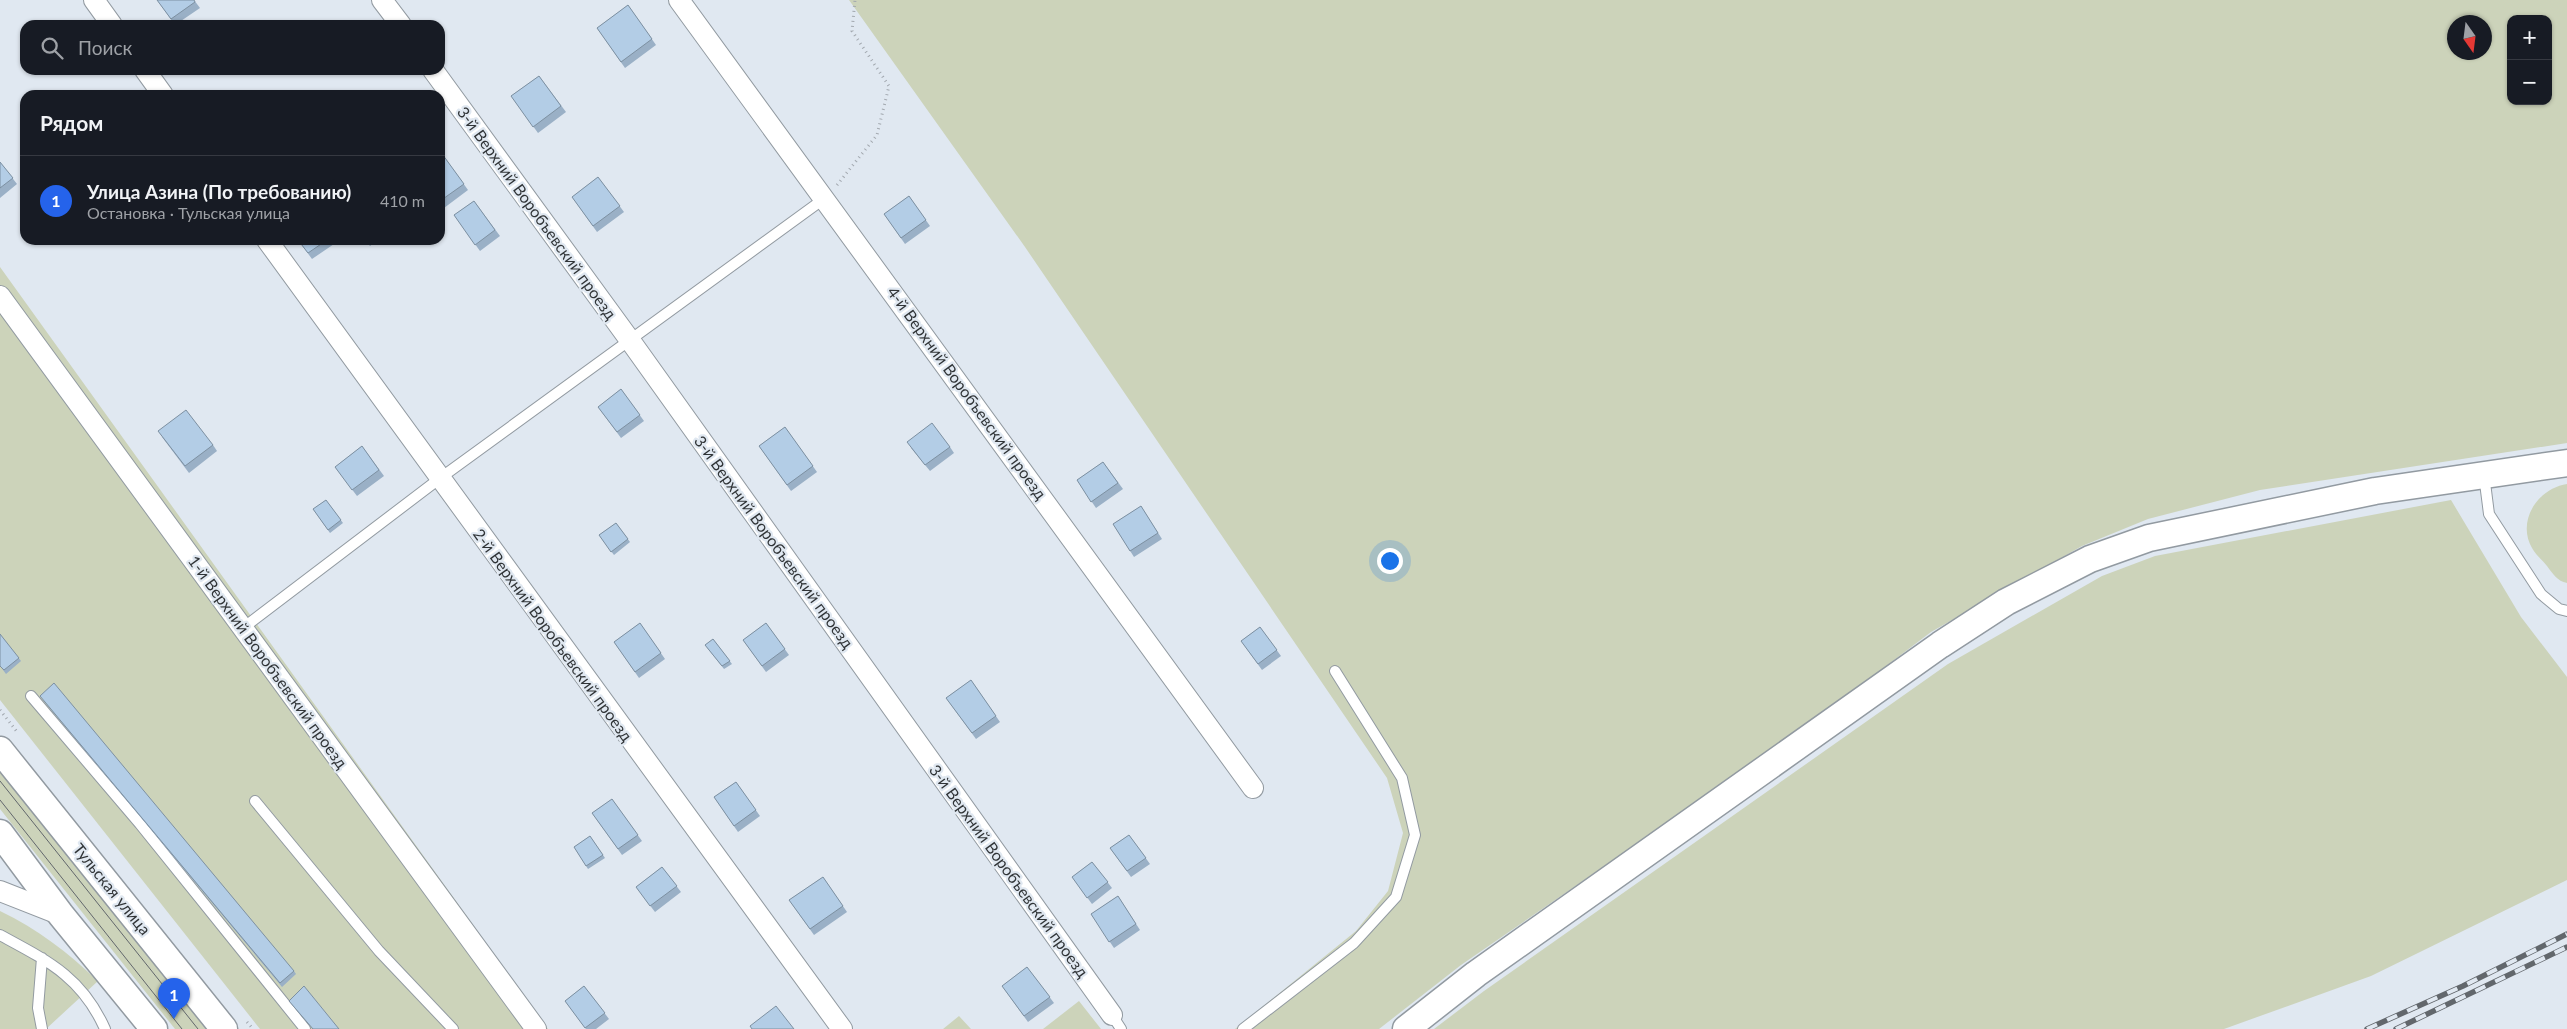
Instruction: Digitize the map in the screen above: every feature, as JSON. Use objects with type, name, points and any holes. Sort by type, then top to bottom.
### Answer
[{"type":"street","points":[[94,0],[108,20]]},
{"type":"street","points":[[382,0],[397,20]]},
{"type":"street","name":"4-й Верхний Воробъевский проезд","points":[[679,0],[1253,788]]},
{"type":"street","points":[[148,75],[158,90]]},
{"type":"street","name":"3-й Верхний Воробъевский проезд","points":[[437,75],[629,339],[1116,1022]]},
{"type":"street","name":"2-й Верхний Воробъевский проезд","points":[[271,245],[439,479],[842,1029]]},
{"type":"street","name":"1-й Верхний Воробъевский проезд","points":[[0,296],[536,1029]]},
{"type":"street","points":[[1406,1029],[1476,974],[1940,645],[2006,602],[2090,559],[2149,538],[2375,491],[2567,463]]},
{"type":"street","name":"Тульская улица","points":[[0,750],[224,1029]]},
{"type":"street","points":[[0,833],[61,915],[154,1029]]},
{"type":"street","points":[[0,891],[61,915]]},
{"type":"lane","points":[[243,628],[439,479],[825,198]]},
{"type":"lane","points":[[2484,476],[2489,514],[2540,594],[2559,609],[2567,611]]},
{"type":"lane","points":[[1243,1029],[1354,943],[1396,897],[1415,835],[1402,778],[1335,671]]},
{"type":"lane","points":[[31,696],[140,824],[305,1029]]},
{"type":"lane","points":[[255,801],[379,950],[453,1029]]},
{"type":"lane","points":[[0,935],[42,958],[70,977],[96,1008],[105,1029]]},
{"type":"lane","points":[[42,958],[38,1008],[42,1029]]},
{"type":"path","points":[[825,198],[876,135],[890,86],[852,31],[854,0]]},
{"type":"green space","points":[[849,0],[2567,0],[2567,443],[2260,490],[2148,519],[2082,546],[1931,632],[1799,732],[1461,965],[1379,1029],[1235,1029],[1356,931],[1388,891],[1403,833],[1387,778],[1025,247]]},
{"type":"green space","points":[[0,267],[548,1029],[260,1029],[0,700]]},
{"type":"green space","points":[[2567,484],[2567,583],[2560,581],[2556,577],[2532,548],[2527,527],[2529,516],[2539,499],[2547,492]]},
{"type":"green space","points":[[2451,500],[2521,617],[2567,677],[2567,880],[2371,976],[2224,1029],[1434,1029],[1484,991],[1948,664],[2102,576],[2155,556]]},
{"type":"green space","points":[[0,769],[208,1029],[175,1029],[0,809]]},
{"type":"green space","points":[[0,911],[27,925],[52,942],[98,981],[46,1029],[0,1029]]},
{"type":"green space","points":[[1079,1001],[1101,1029],[1043,1029]]},
{"type":"green space","points":[[959,1016],[971,1029],[943,1029]]},
{"type":"building","points":[[157,0],[194,0],[195,2],[171,19]]},
{"type":"building","points":[[628,5],[652,39],[621,62],[597,28]]},
{"type":"building","points":[[539,76],[561,106],[533,127],[511,96]]},
{"type":"building","points":[[445,158],[464,184],[445,197]]},
{"type":"building","points":[[0,162],[13,178],[0,188]]},
{"type":"building","points":[[598,177],[620,206],[593,226],[572,197]]},
{"type":"building","points":[[909,196],[926,220],[901,238],[884,214]]},
{"type":"building","points":[[474,201],[495,230],[475,245],[454,215]]},
{"type":"building","points":[[302,245],[320,245],[308,253]]},
{"type":"building","points":[[621,389],[640,415],[617,432],[598,407]]},
{"type":"building","points":[[186,410],[213,445],[185,466],[158,431]]},
{"type":"building","points":[[932,423],[950,447],[925,465],[907,442]]},
{"type":"building","points":[[785,427],[813,466],[787,485],[759,446]]},
{"type":"building","points":[[362,446],[379,470],[352,490],[335,467]]},
{"type":"building","points":[[1103,462],[1118,483],[1091,502],[1077,480]]},
{"type":"building","points":[[326,500],[341,520],[328,530],[313,509]]},
{"type":"building","points":[[1141,506],[1158,533],[1130,551],[1113,524]]},
{"type":"building","points":[[616,523],[628,539],[611,552],[599,535]]},
{"type":"building","points":[[640,623],[661,653],[635,672],[614,642]]},
{"type":"building","points":[[766,623],[785,649],[762,666],[743,640]]},
{"type":"building","points":[[1260,627],[1277,650],[1258,664],[1241,641]]},
{"type":"building","points":[[0,634],[19,658],[4,670],[0,666]]},
{"type":"building","points":[[713,639],[730,661],[722,666],[705,645]]},
{"type":"building","points":[[971,680],[996,716],[972,733],[946,698]]},
{"type":"building","points":[[54,683],[294,971],[280,983],[40,696]]},
{"type":"building","points":[[736,782],[756,810],[734,826],[714,797]]},
{"type":"building","points":[[612,799],[638,835],[618,849],[592,813]]},
{"type":"building","points":[[1129,835],[1146,858],[1127,871],[1110,848]]},
{"type":"building","points":[[590,836],[603,855],[586,866],[574,847]]},
{"type":"building","points":[[1092,862],[1108,882],[1087,898],[1072,877]]},
{"type":"building","points":[[662,867],[677,886],[650,906],[636,887]]},
{"type":"building","points":[[823,877],[843,906],[810,929],[789,900]]},
{"type":"building","points":[[1118,896],[1136,924],[1109,942],[1091,914]]},
{"type":"building","points":[[1027,967],[1050,997],[1024,1016],[1002,986]]},
{"type":"building","points":[[304,986],[339,1029],[313,1029],[289,1001]]},
{"type":"building","points":[[584,986],[605,1013],[585,1028],[565,1001]]},
{"type":"building","points":[[776,1006],[794,1029],[752,1029],[750,1026]]},
{"type":"tram line","points":[[0,781],[198,1029]]},
{"type":"tram line","points":[[0,800],[182,1029]]},
{"type":"railway","points":[[2367,1029],[2463,986],[2567,934]]},
{"type":"railway","points":[[2396,1029],[2567,947]]},
{"type":"place","name":"Улица Азина (По требованию)","points":[[174,1019]]}]
